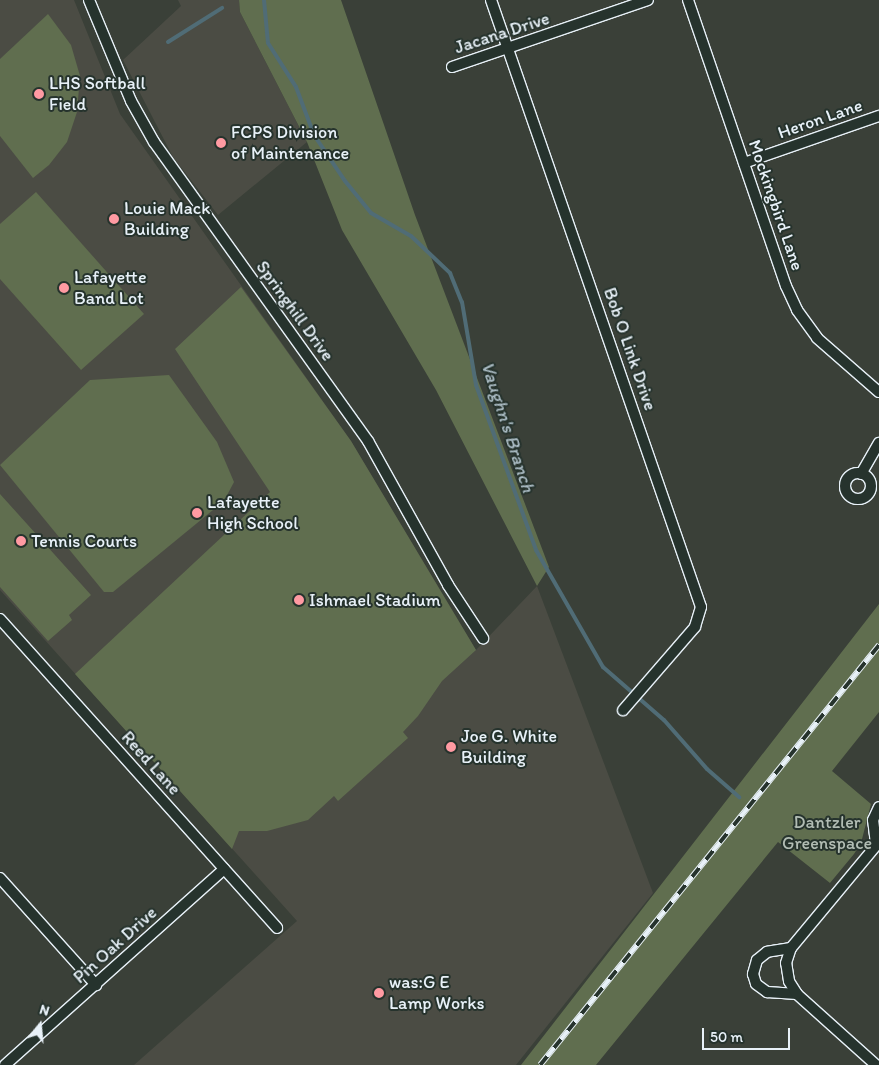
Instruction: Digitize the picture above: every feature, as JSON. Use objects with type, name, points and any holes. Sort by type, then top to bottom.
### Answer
[{"type":"street","name":"Springhill Drive","points":[[89,0],[131,101],[154,142],[363,434],[448,585],[483,638]]},
{"type":"street","name":"Bob O Link Drive","points":[[491,0],[701,607],[695,627],[623,710]]},
{"type":"street","name":"Jacana Drive","points":[[452,67],[508,50],[648,0]]},
{"type":"street","name":"Mockingbird Lane","points":[[688,0],[786,286],[801,316],[825,347],[879,392]]},
{"type":"street","name":"Heron Lane","points":[[744,163],[879,116]]},
{"type":"street","points":[[862,474],[879,443]]},
{"type":"street","name":"Reed Lane","points":[[0,619],[277,928]]},
{"type":"street","points":[[876,1065],[798,994],[786,970],[791,948],[877,843],[873,820],[879,807]]},
{"type":"street","name":"Pin Oak Drive","points":[[5,1065],[224,869]]},
{"type":"street","points":[[0,878],[96,985]]},
{"type":"street","points":[[791,948],[767,952],[757,960],[753,974],[756,984],[767,992],[798,994]]},
{"type":"shaded area","name":"Lafayette High School","points":[[0,0],[74,0],[120,114],[351,441],[476,650],[537,586],[653,893],[516,1065],[134,1065],[297,921],[0,590]]},
{"type":"shaded area","points":[[178,0],[239,0],[240,12],[307,142],[218,215],[173,157],[123,60],[181,6]]},
{"type":"green space","points":[[239,0],[341,0],[415,215],[549,567],[537,586],[436,390],[342,230],[307,142],[240,12]]},
{"type":"green space","name":"LHS Softball Field","points":[[48,14],[71,45],[80,76],[77,112],[67,142],[49,165],[33,178],[0,136],[0,59]]},
{"type":"green space","name":"Lafayette Band Lot","points":[[36,192],[144,314],[81,370],[0,279],[0,224]]},
{"type":"green space","name":"Ishmael Stadium","points":[[241,287],[351,441],[476,650],[442,681],[418,716],[403,732],[408,738],[338,801],[334,796],[308,820],[267,831],[239,831],[232,849],[75,674],[270,492],[175,349]]},
{"type":"green space","points":[[169,375],[217,442],[234,482],[224,501],[113,592],[104,592],[0,465],[90,380]]},
{"type":"green space","name":"Tennis Courts","points":[[0,494],[91,595],[69,615],[72,620],[48,641],[0,587]]},
{"type":"green space","name":"Dantzler Greenspace","points":[[879,604],[879,712],[832,771],[871,804],[861,843],[854,854],[830,883],[778,842],[596,1065],[521,1065]]},
{"type":"waterway","name":"Vaughn's Branch","points":[[264,0],[268,43],[296,87],[314,135],[345,181],[371,213],[411,236],[450,273],[462,302],[476,385],[536,550],[603,667],[664,720],[707,769],[739,797]]},
{"type":"waterway","points":[[168,42],[222,8]]},
{"type":"railway","points":[[540,1065],[879,645]]},
{"type":"place","name":"LHS Softball Field","points":[[39,94]]},
{"type":"place","name":"FCPS Division of Maintenance","points":[[221,143]]},
{"type":"place","name":"Louie Mack Building","points":[[114,219]]},
{"type":"place","name":"Lafayette Band Lot","points":[[64,288]]},
{"type":"place","name":"Lafayette High School","points":[[197,513]]},
{"type":"place","name":"Tennis Courts","points":[[21,541]]},
{"type":"place","name":"Ishmael Stadium","points":[[299,600]]},
{"type":"place","name":"Joe G. White Building","points":[[451,747]]},
{"type":"place","name":"was:G E Lamp Works","points":[[379,993]]}]
